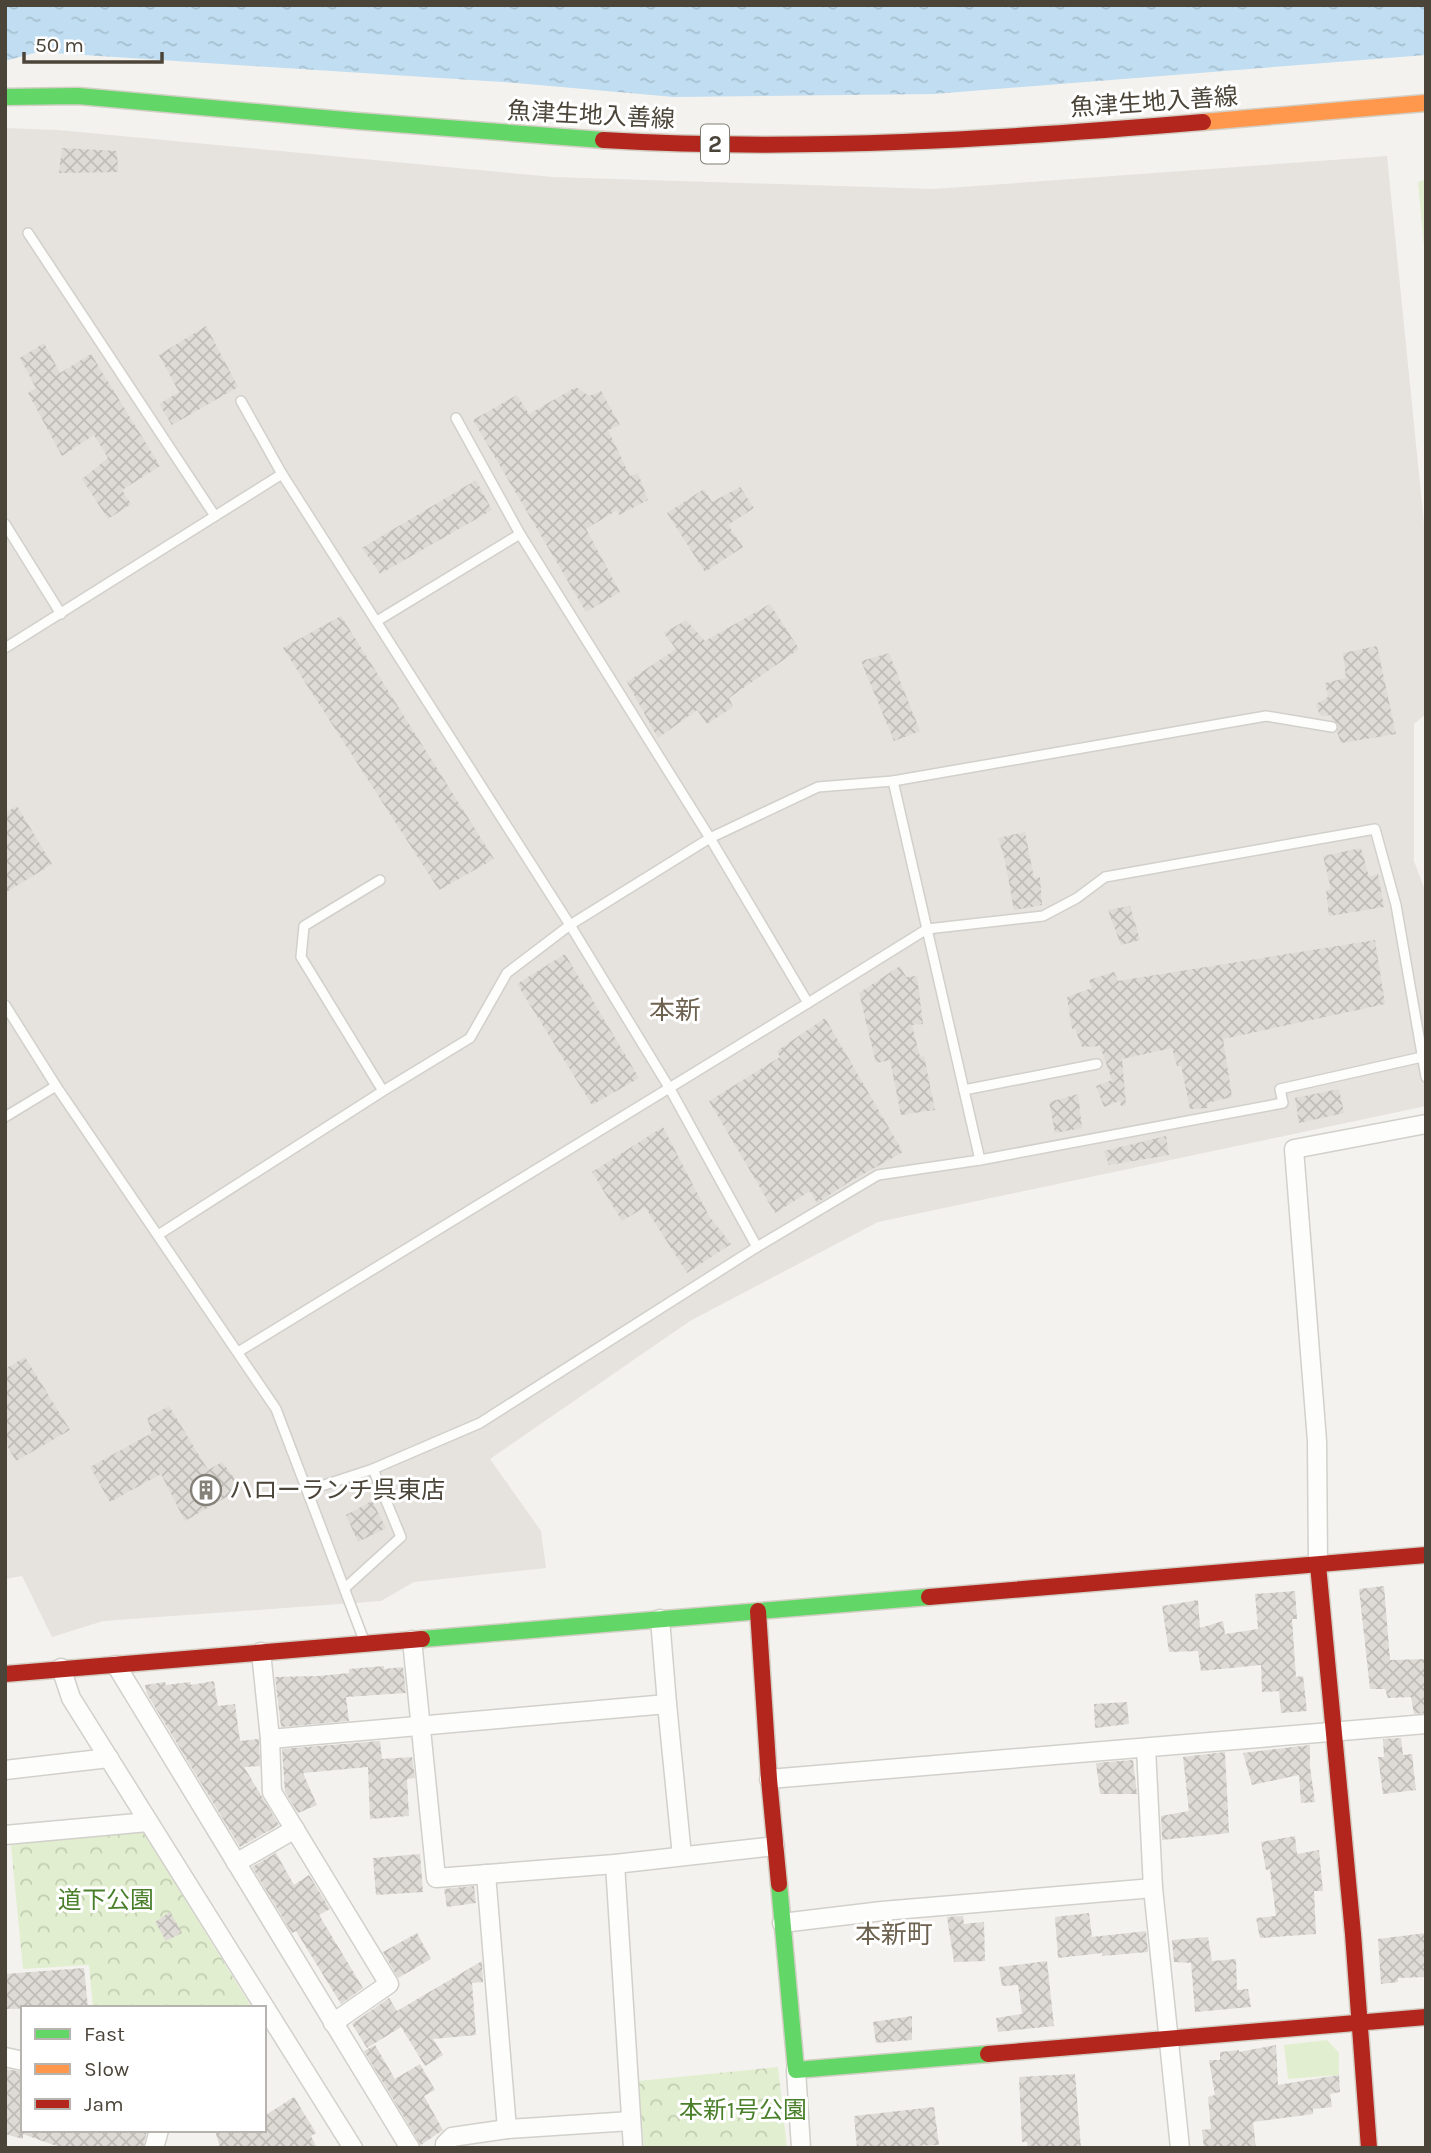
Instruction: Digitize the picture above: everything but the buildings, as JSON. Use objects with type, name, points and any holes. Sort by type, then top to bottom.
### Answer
[{"type":"street","name":"魚津生地入善線","points":[[5,97],[78,96],[585,139],[757,145],[864,145],[1043,134],[1426,103]]},
{"type":"street","points":[[1369,2148],[1353,1934],[1318,1565],[1317,1441],[1294,1149],[1426,1124]]},
{"type":"street","points":[[5,1674],[1426,1555]]},
{"type":"street","points":[[758,1611],[769,1780],[801,2148]]},
{"type":"street","points":[[660,1619],[682,1856]]},
{"type":"street","points":[[412,1640],[436,1878],[615,1864],[775,1846]]},
{"type":"street","points":[[261,1652],[270,1739],[272,1791],[389,1984],[332,2023]]},
{"type":"street","points":[[116,1665],[332,2023],[411,2148]]},
{"type":"street","points":[[61,1668],[71,1698],[148,1822],[256,2006]]},
{"type":"street","points":[[270,1739],[667,1704]]},
{"type":"street","points":[[769,1780],[1426,1724]]},
{"type":"street","points":[[1146,1748],[1153,1888],[1180,2148]]},
{"type":"street","points":[[5,1770],[109,1758]]},
{"type":"street","points":[[5,1835],[148,1822]]},
{"type":"street","points":[[236,1863],[295,1829]]},
{"type":"street","points":[[615,1864],[634,2148]]},
{"type":"street","points":[[485,1874],[507,2129]]},
{"type":"street","points":[[782,1923],[1153,1888]]},
{"type":"street","points":[[796,2070],[1426,2017]]},
{"type":"street","points":[[270,2030],[353,2148]]},
{"type":"street","points":[[445,2148],[452,2137],[507,2129],[631,2121]]},
{"type":"lane","points":[[27,233],[215,516]]},
{"type":"lane","points":[[241,401],[282,474],[570,925],[670,1090],[757,1247]]},
{"type":"lane","points":[[456,418],[520,534],[710,838],[808,1003]]},
{"type":"lane","points":[[5,648],[282,474]]},
{"type":"lane","points":[[5,524],[61,614]]},
{"type":"lane","points":[[377,621],[520,534]]},
{"type":"lane","points":[[158,1234],[470,1038],[507,973],[570,925],[710,838],[818,788],[893,781],[1266,716],[1332,727]]},
{"type":"lane","points":[[893,781],[979,1160]]},
{"type":"lane","points":[[238,1352],[670,1090],[927,929],[1043,916],[1077,898],[1105,877],[1375,829],[1396,905],[1426,1077]]},
{"type":"lane","points":[[380,880],[304,926],[302,957],[383,1091]]},
{"type":"lane","points":[[5,1005],[56,1086],[276,1409],[365,1643]]},
{"type":"lane","points":[[309,1490],[373,1469],[480,1423],[757,1247],[878,1175],[979,1160],[1283,1103],[1280,1089],[1422,1057]]},
{"type":"lane","points":[[964,1090],[1097,1064]]},
{"type":"lane","points":[[5,1117],[56,1086]]},
{"type":"lane","points":[[345,1588],[401,1536],[373,1469]]},
{"type":"shaded area","points":[[5,128],[58,130],[553,177],[934,189],[1387,156],[1426,544],[1426,714],[1414,724],[1414,861],[1426,893],[1426,1106],[878,1222],[690,1321],[490,1459],[541,1531],[546,1568],[414,1582],[381,1601],[103,1621],[52,1637],[22,1576],[5,1579]]},
{"type":"green space","points":[[1426,179],[1426,269],[1418,182]]},
{"type":"green space","name":"道下公園","points":[[141,1828],[251,2006],[93,2006],[89,1965],[23,1969],[11,1845]]},
{"type":"green space","points":[[1327,2040],[1339,2053],[1339,2075],[1288,2079],[1284,2045]]},
{"type":"green space","name":"本新1号公園","points":[[778,2067],[787,2148],[644,2148],[638,2081]]},
{"type":"water","points":[[5,5],[1426,5],[1426,55],[934,94],[674,97],[516,83],[38,52],[5,61]]},
{"type":"traffic: fast","points":[[5,97],[78,96],[603,140]]},
{"type":"traffic: fast","points":[[422,1639],[929,1597]]},
{"type":"traffic: fast","points":[[779,1884],[796,2070],[988,2054]]},
{"type":"traffic: slow","points":[[1203,122],[1426,103]]},
{"type":"traffic: jam","points":[[603,140],[753,145],[903,142],[1203,122]]},
{"type":"traffic: jam","points":[[929,1597],[1426,1555]]},
{"type":"traffic: jam","points":[[1318,1565],[1353,1934],[1369,2148]]},
{"type":"traffic: jam","points":[[758,1611],[779,1884]]},
{"type":"traffic: jam","points":[[5,1674],[422,1639]]},
{"type":"traffic: jam","points":[[988,2054],[1426,2017]]},
{"type":"place","name":"ハローランチ呉東店","points":[[206,1490]]},
{"type":"district","name":"本新","points":[[675,1010]]},
{"type":"district","name":"本新町","points":[[894,1934]]}]
